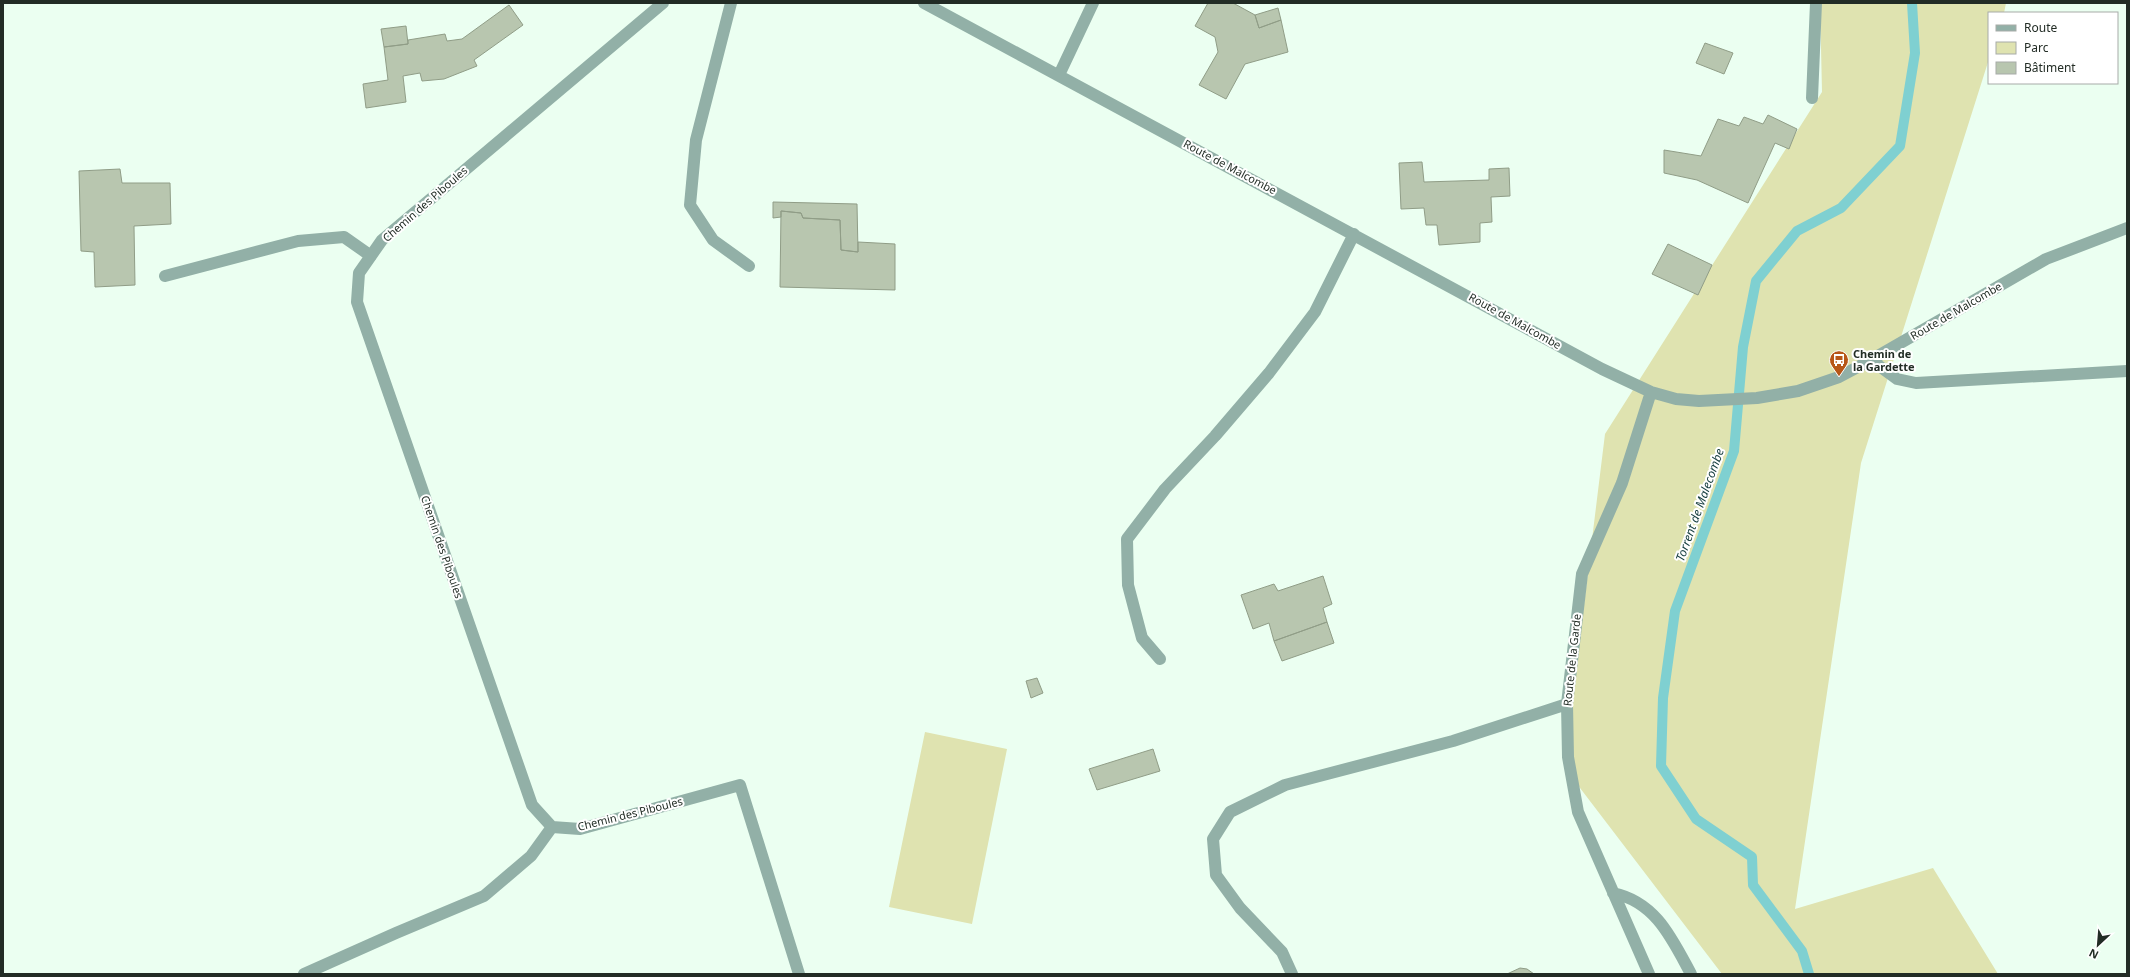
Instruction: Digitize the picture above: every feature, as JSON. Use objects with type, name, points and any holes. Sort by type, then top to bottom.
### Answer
[{"type":"street","name":"Chemin des Piboules","points":[[663,3],[382,240],[359,273],[357,302],[532,805],[552,828],[580,830],[740,785],[800,974]]},
{"type":"street","points":[[731,3],[696,140],[690,205],[713,240],[749,266]]},
{"type":"street","name":"Route de Malcombe","points":[[924,3],[1602,369],[1651,392],[1676,399],[1699,401],[1757,398],[1798,391],[1839,377],[2046,259],[2127,228]]},
{"type":"street","points":[[1058,75],[1093,3]]},
{"type":"street","points":[[1812,98],[1816,3]]},
{"type":"street","points":[[1160,659],[1142,638],[1128,585],[1127,539],[1165,488],[1215,436],[1269,373],[1315,312],[1354,234]]},
{"type":"street","points":[[165,276],[298,242],[344,237],[371,256]]},
{"type":"street","points":[[1871,360],[1897,379],[1916,383],[2127,372]]},
{"type":"street","name":"Route de la Garde","points":[[1649,974],[1578,812],[1568,757],[1567,704],[1582,574],[1622,483],[1651,392]]},
{"type":"street","points":[[1292,974],[1282,952],[1240,908],[1216,875],[1213,839],[1230,812],[1285,785],[1453,740],[1567,704]]},
{"type":"street","points":[[304,974],[484,896],[531,856],[552,828]]},
{"type":"street","points":[[1613,892],[1626,895],[1637,901],[1665,926],[1691,974]]},
{"type":"green space","points":[[1820,3],[2006,3],[2004,12],[1988,12],[1988,62],[1861,463],[1795,909],[1933,868],[1998,974],[1722,974],[1564,767],[1605,434],[1822,92]]},
{"type":"green space","points":[[925,732],[1007,749],[972,924],[889,907]]},
{"type":"building","points":[[1208,3],[1233,3],[1255,15],[1259,28],[1281,20],[1288,52],[1245,64],[1226,99],[1199,85],[1218,52],[1215,37],[1195,26]]},
{"type":"building","points":[[509,5],[523,25],[474,60],[477,66],[444,79],[422,81],[420,73],[403,76],[406,102],[366,108],[363,84],[388,80],[384,47],[408,44],[408,40],[445,34],[447,41],[462,39]]},
{"type":"building","points":[[1278,8],[1281,20],[1259,28],[1255,15]]},
{"type":"building","points":[[406,26],[408,44],[384,47],[381,29]]},
{"type":"building","points":[[1705,43],[1733,53],[1724,74],[1696,63]]},
{"type":"building","points":[[1768,115],[1797,129],[1789,149],[1775,143],[1748,203],[1697,180],[1664,173],[1664,150],[1701,156],[1718,119],[1739,126],[1744,117],[1763,124]]},
{"type":"building","points":[[1422,162],[1424,182],[1489,180],[1489,169],[1509,168],[1510,196],[1491,197],[1492,222],[1480,223],[1480,242],[1439,245],[1437,225],[1426,225],[1424,208],[1401,209],[1399,163]]},
{"type":"building","points":[[120,169],[122,183],[170,183],[171,224],[134,226],[135,285],[95,287],[94,252],[81,251],[79,171]]},
{"type":"building","points":[[773,202],[857,204],[858,252],[841,250],[840,220],[803,218],[801,213],[781,211],[781,217],[773,218]]},
{"type":"building","points":[[781,211],[801,213],[803,218],[840,220],[841,250],[858,252],[858,242],[895,244],[895,290],[780,287]]},
{"type":"building","points":[[1668,244],[1712,265],[1698,295],[1652,274]]},
{"type":"building","points":[[1323,576],[1332,604],[1323,608],[1327,622],[1274,641],[1269,623],[1253,629],[1241,595],[1274,584],[1278,591]]},
{"type":"building","points":[[1327,622],[1334,643],[1282,661],[1274,641]]},
{"type":"building","points":[[1037,678],[1043,693],[1031,698],[1026,681]]},
{"type":"building","points":[[1153,749],[1160,771],[1097,790],[1089,769]]},
{"type":"building","points":[[1520,968],[1527,969],[1534,974],[1507,974]]},
{"type":"waterway","name":"Torrent de Malecombe","points":[[1809,974],[1802,951],[1753,885],[1752,857],[1696,819],[1661,766],[1663,698],[1675,611],[1734,451],[1743,347],[1756,281],[1797,231],[1841,208],[1900,146],[1915,53],[1912,3]]},
{"type":"place","name":"Chemin de la Gardette","points":[[1839,377]]}]
